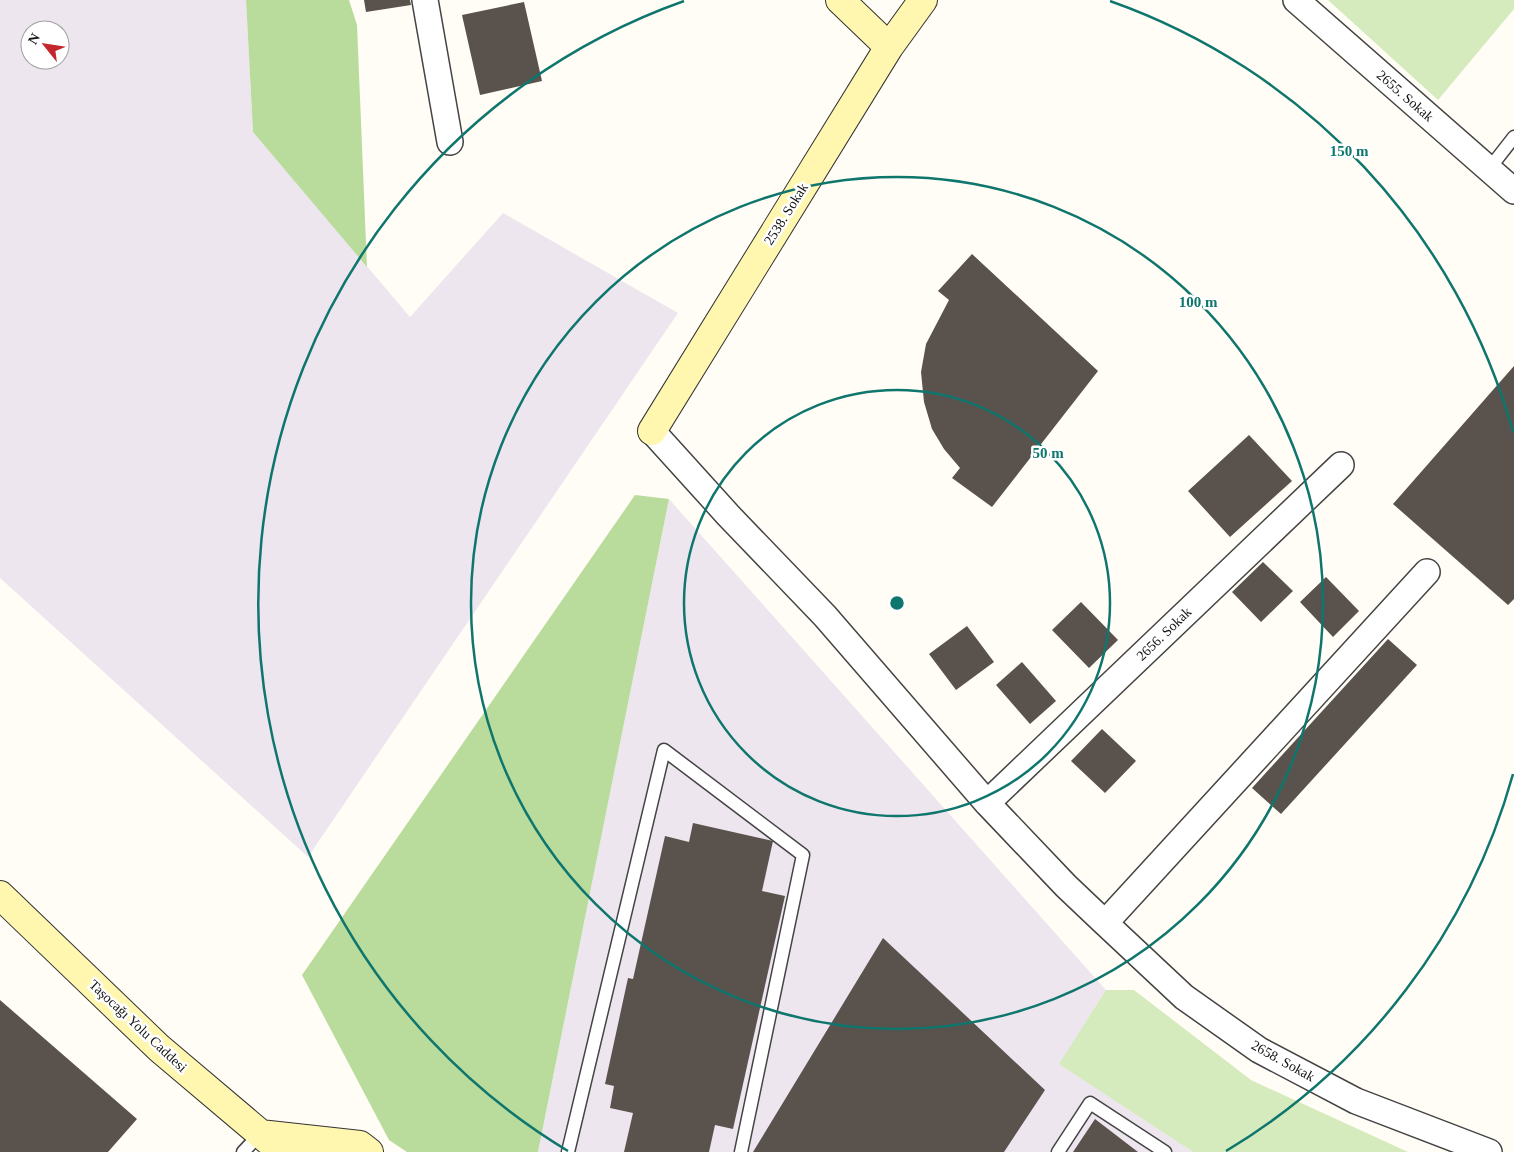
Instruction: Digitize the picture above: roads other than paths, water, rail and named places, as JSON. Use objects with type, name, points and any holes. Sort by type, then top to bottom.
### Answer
[{"type":"street","points":[[424,0],[450,142]]},
{"type":"street","points":[[840,0],[888,47]]},
{"type":"street","name":"2538. Sokak","points":[[652,431],[888,47],[924,0]]},
{"type":"street","name":"2655. Sokak","points":[[1296,0],[1514,191]]},
{"type":"street","name":"2658. Sokak","points":[[652,431],[728,515],[825,616],[987,803],[1066,886],[1184,997],[1259,1050],[1356,1101],[1489,1152]]},
{"type":"street","name":"2656. Sokak","points":[[987,803],[1341,465]]},
{"type":"street","points":[[1105,923],[1427,572]]},
{"type":"street","name":"Taşocağı Yolu Caddesi","points":[[3,903],[160,1048],[251,1143],[282,1152]]},
{"type":"street","points":[[251,1143],[364,1148]]},
{"type":"lane","points":[[1489,169],[1514,137]]},
{"type":"lane","points":[[568,1152],[664,750],[803,855],[741,1152]]},
{"type":"lane","points":[[1058,1152],[1090,1103],[1165,1152]]}]
